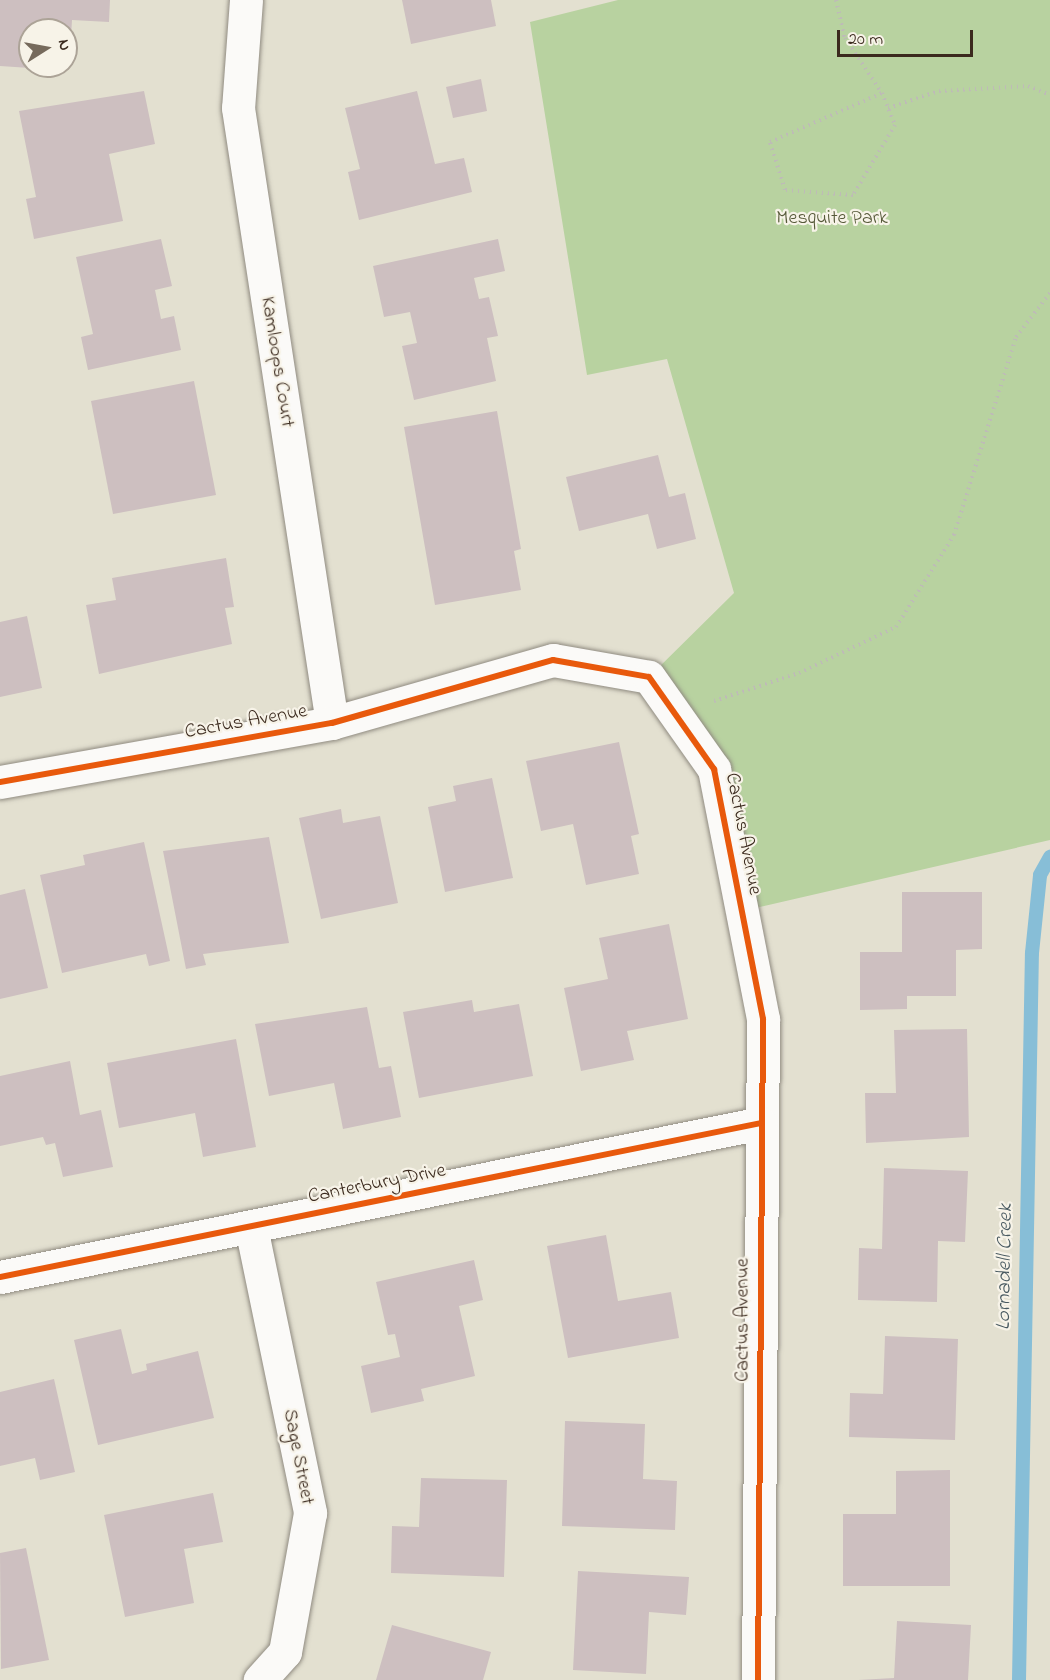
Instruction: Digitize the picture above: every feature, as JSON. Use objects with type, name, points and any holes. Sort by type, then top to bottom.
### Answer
[{"type":"street","name":"Kamloops Court","points":[[246,0],[238,108],[332,723]]},
{"type":"street","name":"Cactus Avenue","points":[[0,782],[332,723],[553,660],[649,678],[714,769],[763,1019],[760,1123],[758,1680]]},
{"type":"street","name":"Canterbury Drive","points":[[0,1277],[760,1123]]},
{"type":"street","name":"Sage Street","points":[[251,1227],[310,1513],[285,1652],[260,1680]]},
{"type":"path","points":[[836,0],[845,38],[882,93],[895,125],[853,195],[785,190],[770,142],[882,93]]},
{"type":"path","points":[[888,108],[939,91],[1028,86],[1050,95]]},
{"type":"path","points":[[678,717],[740,690],[799,673],[896,627],[954,535],[1016,337],[1050,293]]},
{"type":"green space","name":"Mesquite Park","points":[[618,0],[1050,0],[1050,840],[742,911],[714,769],[649,677],[734,593],[667,359],[587,375],[530,22]]},
{"type":"building","points":[[0,0],[110,0],[109,22],[78,20],[78,18],[18,18],[18,67],[0,66]]},
{"type":"building","points":[[402,0],[491,0],[496,26],[411,44]]},
{"type":"building","points":[[481,79],[487,111],[453,118],[446,87]]},
{"type":"building","points":[[144,91],[155,144],[109,154],[123,221],[34,239],[26,199],[36,197],[19,111]]},
{"type":"building","points":[[417,91],[435,164],[464,158],[472,192],[359,220],[348,172],[360,169],[345,108]]},
{"type":"building","points":[[161,239],[172,286],[155,290],[161,319],[174,316],[181,350],[88,370],[81,337],[93,334],[76,257]]},
{"type":"building","points":[[498,239],[505,271],[474,278],[479,299],[489,297],[498,336],[487,338],[496,381],[414,400],[402,346],[417,343],[410,312],[384,317],[373,266]]},
{"type":"building","points":[[194,381],[216,495],[113,514],[91,401]]},
{"type":"building","points":[[497,411],[521,549],[514,551],[521,590],[435,605],[404,427]]},
{"type":"building","points":[[658,455],[669,497],[685,493],[696,539],[657,549],[648,514],[579,531],[566,477]]},
{"type":"building","points":[[226,558],[234,607],[225,608],[232,644],[99,674],[86,605],[116,600],[112,578]]},
{"type":"building","points":[[27,616],[42,688],[0,697],[0,622]]},
{"type":"building","points":[[619,742],[639,834],[631,836],[639,874],[586,885],[573,824],[541,831],[526,761]]},
{"type":"building","points":[[492,778],[513,878],[445,892],[428,807],[456,801],[453,786]]},
{"type":"building","points":[[341,809],[343,823],[380,816],[398,903],[321,919],[299,818]]},
{"type":"building","points":[[269,837],[289,943],[203,954],[206,965],[186,969],[163,851]]},
{"type":"building","points":[[144,842],[170,961],[149,966],[146,954],[62,973],[40,875],[85,865],[83,855]]},
{"type":"building","points":[[25,889],[48,988],[0,999],[0,895]]},
{"type":"building","points":[[902,892],[982,892],[982,949],[956,950],[956,996],[907,996],[907,1009],[860,1010],[860,952],[902,952]]},
{"type":"building","points":[[669,924],[688,1019],[627,1031],[634,1060],[581,1071],[564,988],[608,979],[599,938]]},
{"type":"building","points":[[472,1000],[474,1012],[519,1004],[533,1076],[419,1098],[403,1012]]},
{"type":"building","points":[[367,1007],[379,1068],[391,1066],[401,1117],[343,1129],[334,1083],[269,1096],[255,1024]]},
{"type":"building","points":[[967,1029],[969,1137],[866,1143],[865,1093],[896,1093],[894,1030]]},
{"type":"building","points":[[236,1039],[256,1147],[203,1157],[195,1113],[119,1128],[107,1063]]},
{"type":"building","points":[[70,1061],[80,1115],[101,1110],[113,1167],[63,1177],[55,1143],[46,1145],[43,1137],[0,1146],[0,1076]]},
{"type":"building","points":[[884,1168],[968,1171],[965,1242],[938,1241],[937,1302],[858,1300],[859,1248],[882,1249]]},
{"type":"building","points":[[606,1235],[618,1301],[671,1292],[679,1338],[568,1358],[547,1246]]},
{"type":"building","points":[[474,1260],[483,1300],[459,1306],[475,1376],[421,1389],[424,1401],[371,1413],[361,1366],[400,1357],[395,1334],[388,1335],[376,1282]]},
{"type":"building","points":[[121,1329],[132,1374],[147,1370],[146,1364],[198,1351],[214,1418],[98,1445],[74,1340]]},
{"type":"building","points":[[885,1336],[958,1339],[955,1440],[849,1437],[850,1393],[883,1394]]},
{"type":"building","points":[[54,1379],[75,1472],[40,1480],[35,1458],[0,1466],[0,1392]]},
{"type":"building","points":[[565,1421],[645,1424],[643,1479],[677,1481],[675,1530],[562,1526]]},
{"type":"building","points":[[950,1470],[950,1586],[843,1586],[843,1514],[896,1514],[896,1471]]},
{"type":"building","points":[[421,1478],[507,1480],[504,1577],[391,1573],[392,1526],[419,1527]]},
{"type":"building","points":[[213,1493],[223,1542],[184,1549],[194,1603],[125,1617],[104,1515]]},
{"type":"building","points":[[26,1548],[49,1660],[1,1669],[0,1553]]},
{"type":"building","points":[[578,1571],[689,1577],[686,1615],[649,1612],[646,1674],[573,1670]]},
{"type":"building","points":[[897,1621],[971,1625],[968,1680],[858,1680],[894,1678]]},
{"type":"building","points":[[392,1625],[491,1652],[483,1680],[376,1680]]},
{"type":"waterway","name":"Lornadell Creek","points":[[1019,1680],[1032,953],[1040,875],[1050,857]]},
{"type":"cycle path","points":[[0,782],[332,723],[553,660],[649,677],[714,769],[763,1019],[758,1680]]},
{"type":"cycle path","points":[[0,1277],[761,1123]]}]
